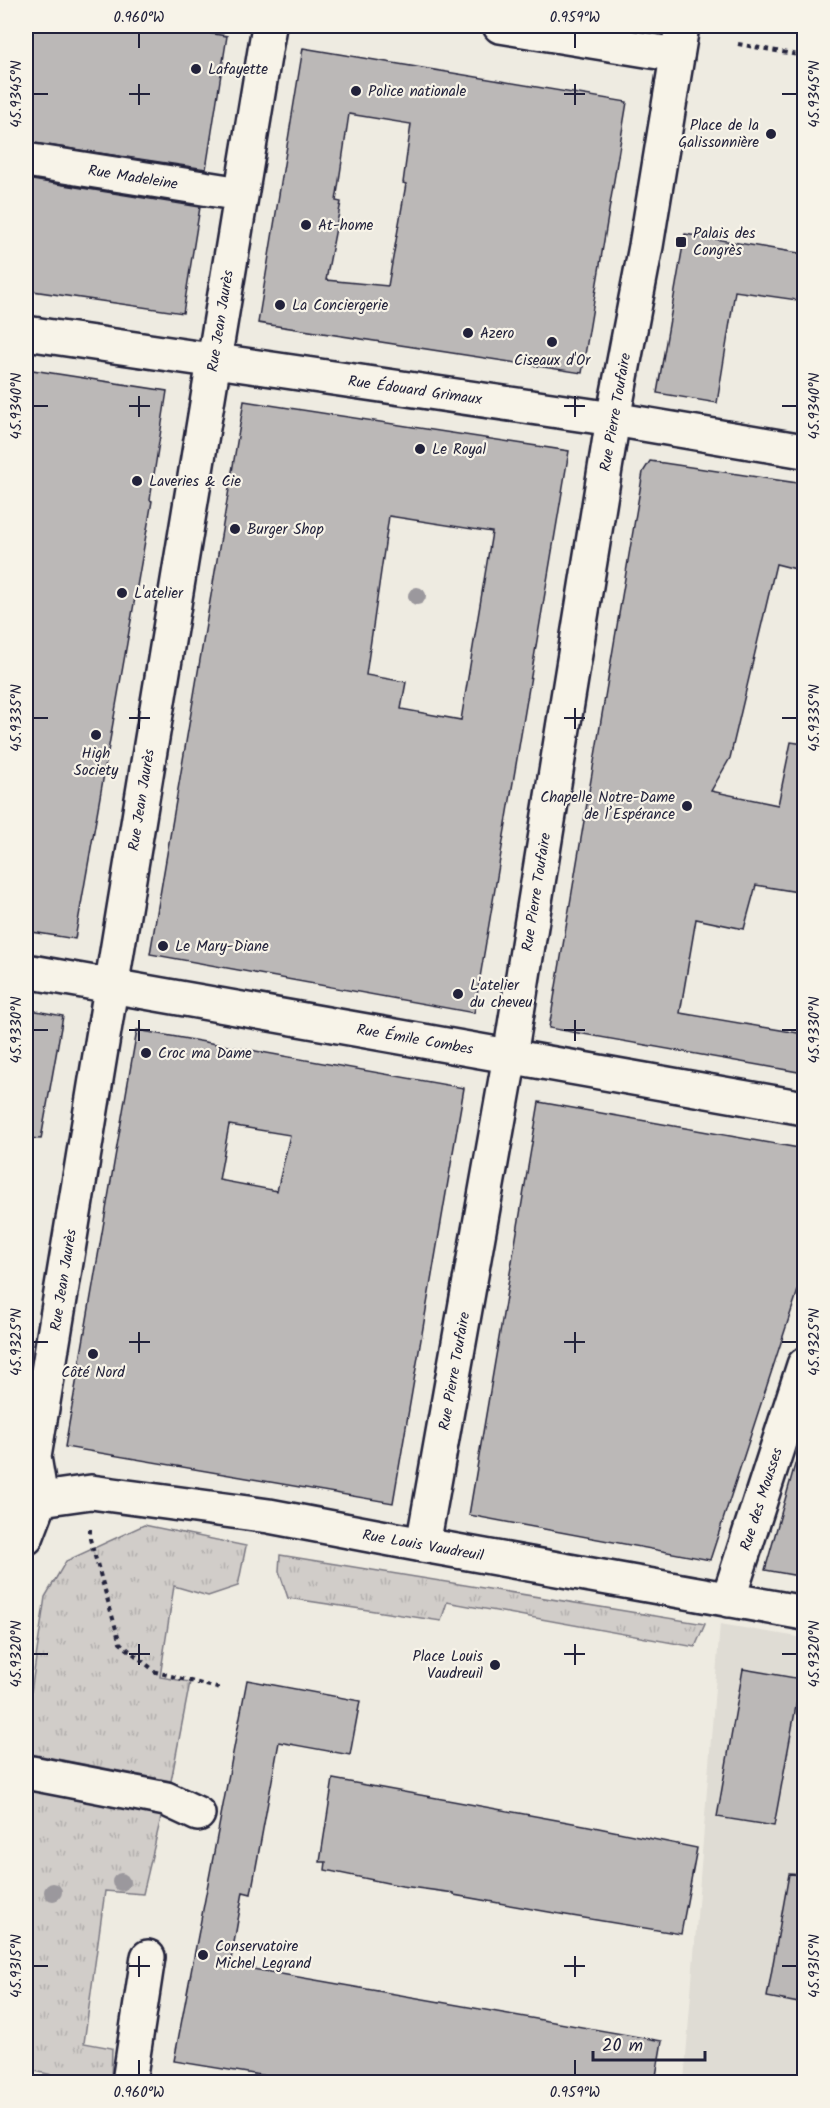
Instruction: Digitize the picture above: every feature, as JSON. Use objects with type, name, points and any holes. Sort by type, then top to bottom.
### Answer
[{"type":"street","name":"Rue Jean Jaurès","points":[[41,1499],[34,1457],[269,26]]},
{"type":"street","points":[[500,26],[679,40]]},
{"type":"street","name":"Rue Pierre Toufaire","points":[[423,1545],[510,1056],[612,419],[646,246],[679,40]]},
{"type":"street","name":"Rue Madeleine","points":[[26,160],[241,194]]},
{"type":"street","name":"Rue Édouard Grimaux","points":[[26,333],[612,419],[804,450]]},
{"type":"street","name":"Rue Émile Combes","points":[[26,970],[804,1108]]},
{"type":"street","name":"Rue des Mousses","points":[[728,1599],[804,1365]]},
{"type":"street","name":"Rue Louis Vaudreuil","points":[[41,1499],[91,1492],[268,1516],[804,1613]]},
{"type":"street","points":[[26,1538],[41,1499]]},
{"type":"street","points":[[26,1772],[166,1799],[198,1814]]},
{"type":"street","points":[[129,2082],[148,1957]]},
{"type":"path","points":[[738,45],[804,56]]},
{"type":"path","points":[[91,1492],[90,1539],[120,1642],[156,1672],[221,1689]]},
{"type":"shaded area","points":[[720,1624],[804,1638],[804,2082],[684,2082]]},
{"type":"green space","points":[[144,1525],[246,1546],[238,1586],[208,1596],[174,1586],[160,1677],[190,1682],[171,1781],[26,1753],[26,1726],[45,1597],[66,1561]]},
{"type":"green space","points":[[280,1555],[705,1624],[695,1647],[447,1602],[441,1621],[288,1598],[279,1571]]},
{"type":"green space","points":[[26,1787],[164,1805],[143,1894],[105,1891],[84,2043],[112,2048],[111,2082],[82,2082],[26,2069]]},
{"type":"building","points":[[26,26],[163,26],[227,36],[206,169],[26,142]]},
{"type":"building","points":[[303,48],[627,102],[582,373],[258,323]],"holes":[[[349,114],[411,124],[403,183],[406,184],[388,286],[326,280],[341,202],[336,201]]]},
{"type":"building","points":[[26,179],[200,207],[183,313],[26,290]]},
{"type":"building","points":[[685,234],[804,254],[804,301],[735,291],[717,403],[657,393]]},
{"type":"building","points":[[26,369],[167,391],[150,500],[152,501],[75,939],[26,931]]},
{"type":"building","points":[[244,401],[569,451],[474,1013],[150,954]],"holes":[[[389,516],[492,532],[461,720],[401,709],[406,682],[366,675]]]},
{"type":"building","points":[[650,461],[804,484],[804,538],[796,569],[776,564],[730,758],[711,791],[778,805],[791,742],[804,744],[804,893],[756,885],[744,929],[696,919],[680,1013],[804,1034],[804,1073],[549,1028],[643,472]]},
{"type":"building","points":[[26,1009],[63,1016],[41,1139],[26,1138]]},
{"type":"building","points":[[137,1030],[464,1088],[393,1503],[65,1447]],"holes":[[[229,1125],[290,1135],[277,1191],[219,1180]]]},
{"type":"building","points":[[539,1102],[804,1149],[804,1272],[710,1560],[469,1515]]},
{"type":"building","points":[[796,1461],[804,1462],[804,1577],[765,1570]]},
{"type":"building","points":[[743,1669],[801,1679],[774,1826],[717,1817]]},
{"type":"building","name":"Conservatoire Michel Legrand","points":[[247,1680],[360,1701],[350,1755],[279,1742],[251,1894],[243,1892],[230,1965],[662,2041],[655,2082],[303,2082],[174,2061]]},
{"type":"building","points":[[333,1779],[697,1848],[681,1934],[454,1895],[454,1893],[402,1886],[325,1870],[326,1862],[320,1862]]},
{"type":"building","points":[[789,1874],[804,1875],[804,2004],[767,1997]]},
{"type":"place","name":"Lafayette","points":[[196,69]]},
{"type":"place","name":"Police nationale","points":[[356,91]]},
{"type":"place","name":"Place de la Galissonnière","points":[[771,134]]},
{"type":"place","name":"At-home","points":[[306,225]]},
{"type":"place","name":"Palais des Congrès","points":[[681,242]]},
{"type":"place","name":"La Conciergerie","points":[[280,305]]},
{"type":"place","name":"Azero","points":[[468,333]]},
{"type":"place","name":"Ciseaux d'Or","points":[[552,342]]},
{"type":"place","name":"Le Royal","points":[[420,449]]},
{"type":"place","name":"Laveries & Cie","points":[[137,481]]},
{"type":"place","name":"Burger Shop","points":[[235,529]]},
{"type":"place","name":"L'atelier","points":[[122,593]]},
{"type":"place","name":"High Society","points":[[96,735]]},
{"type":"place","name":"Chapelle Notre-Dame de l’Espérance","points":[[687,806]]},
{"type":"place","name":"Le Mary-Diane","points":[[163,946]]},
{"type":"place","name":"L'atelier du cheveu","points":[[458,994]]},
{"type":"place","name":"Croc ma Dame","points":[[146,1053]]},
{"type":"place","name":"Côté Nord","points":[[93,1354]]},
{"type":"place","name":"Place Louis Vaudreuil","points":[[495,1665]]},
{"type":"place","name":"Conservatoire Michel Legrand","points":[[203,1955]]}]
